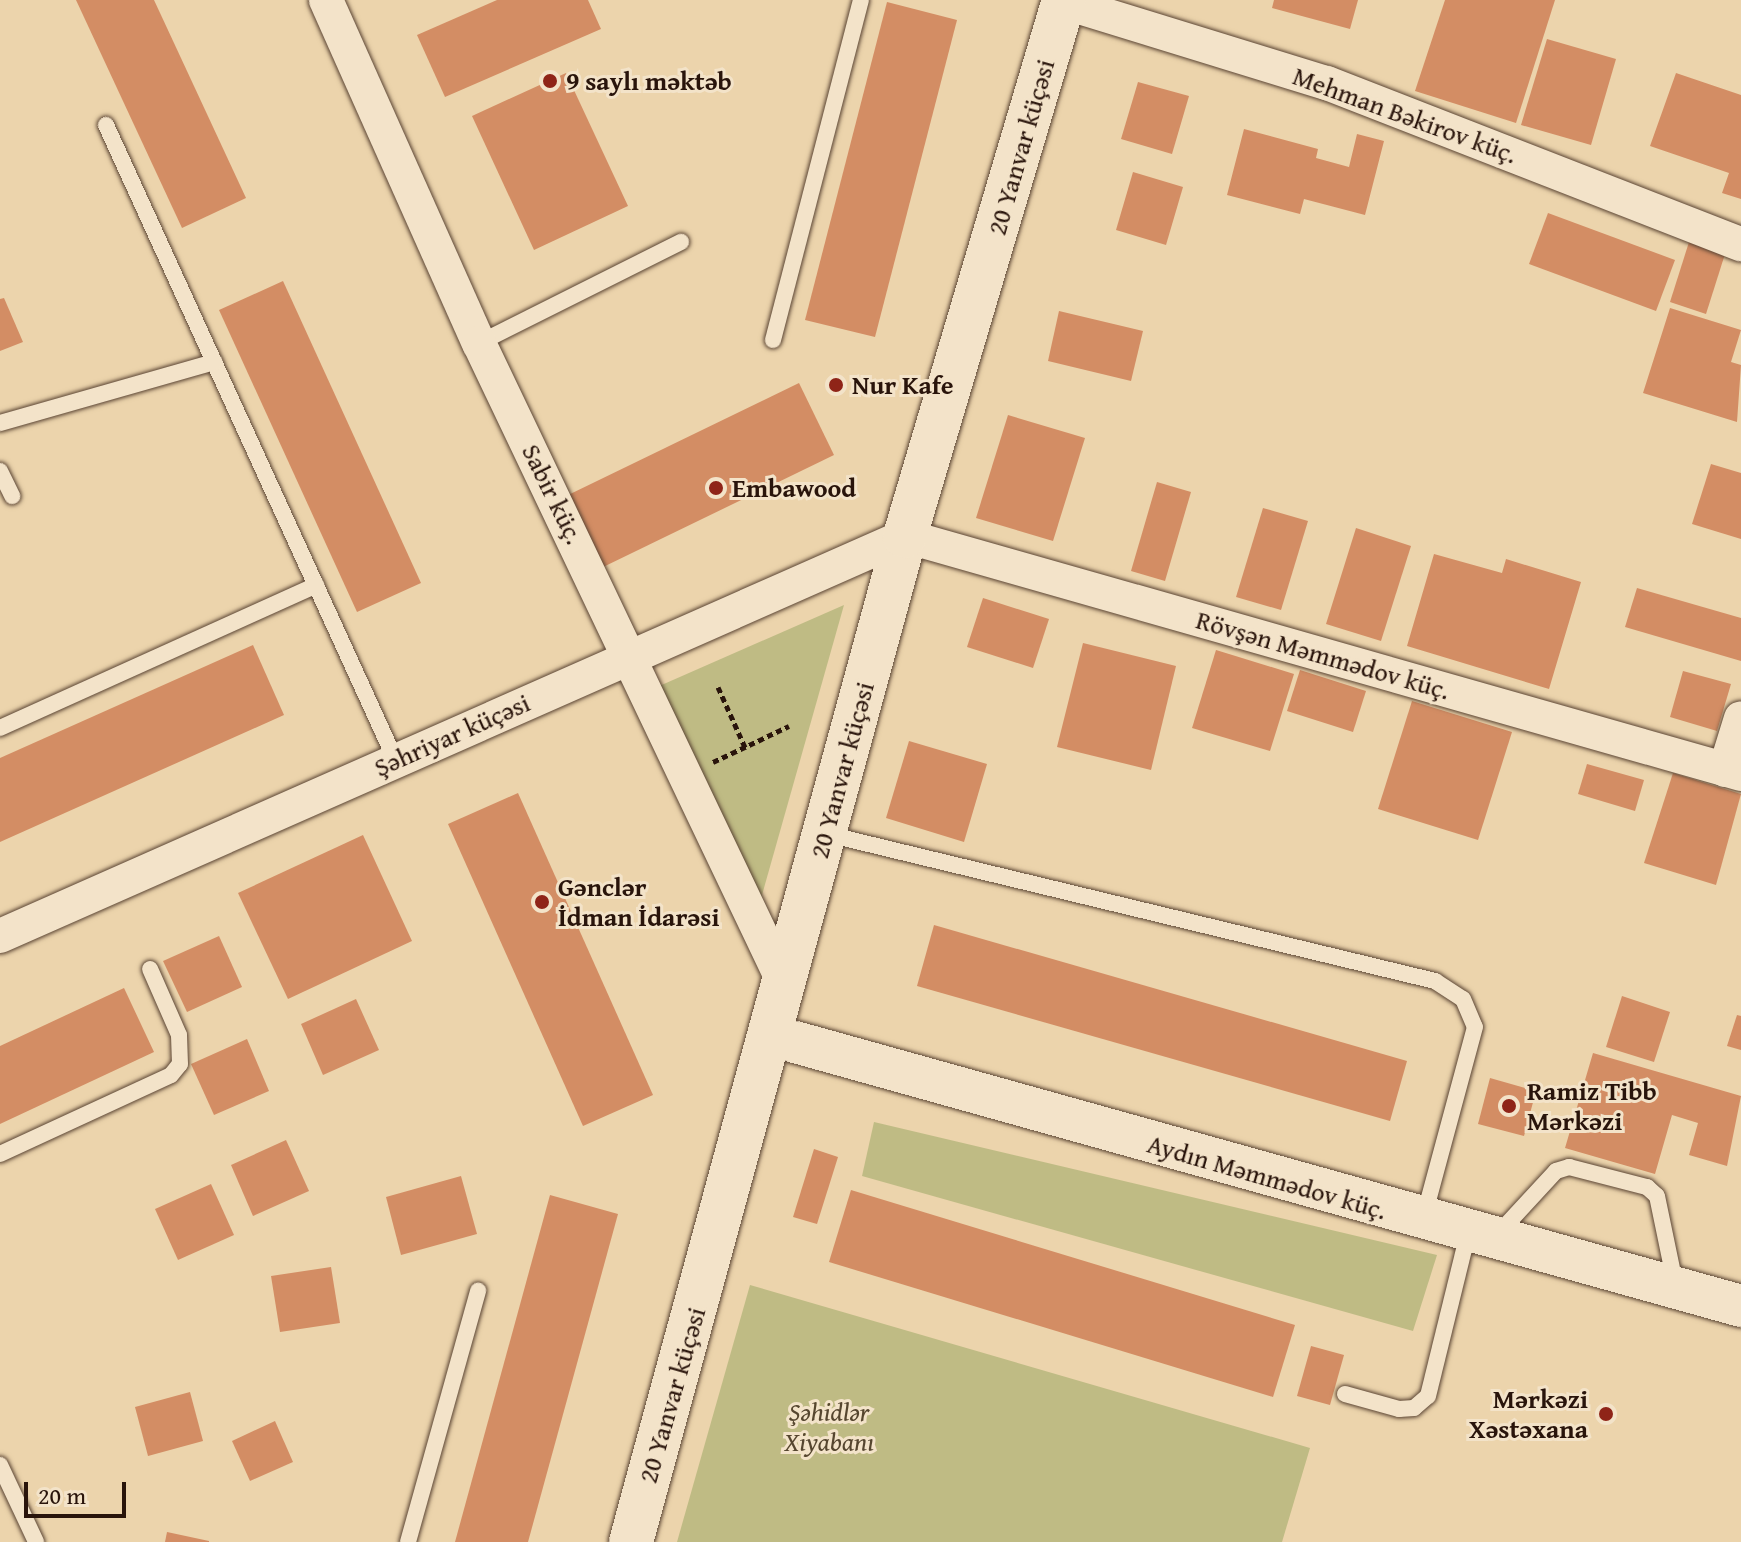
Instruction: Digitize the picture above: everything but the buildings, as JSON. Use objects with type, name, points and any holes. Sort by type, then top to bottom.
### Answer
[{"type":"main road","name":"20 Yanvar küçəsi","points":[[631,1542],[905,536],[1064,1]]},
{"type":"street","name":"Sabir küç.","points":[[326,0],[479,343],[632,656],[785,985]]},
{"type":"street","name":"Mehman Bəkirov küç.","points":[[1064,1],[1327,83],[1741,244]]},
{"type":"street","name":"Şəhriyar küçəsi","points":[[0,936],[905,536]]},
{"type":"street","name":"Rövşən Məmmədov küç.","points":[[905,536],[1733,772]]},
{"type":"street","points":[[1733,772],[1741,718]]},
{"type":"street","name":"Aydın Məmmədov küç.","points":[[795,1042],[1480,1237],[1741,1306]]},
{"type":"lane","points":[[773,340],[861,0]]},
{"type":"lane","points":[[106,125],[395,759]]},
{"type":"lane","points":[[479,343],[681,242]]},
{"type":"lane","points":[[0,423],[214,362]]},
{"type":"lane","points":[[0,471],[12,496]]},
{"type":"lane","points":[[0,728],[316,585]]},
{"type":"lane","points":[[825,833],[1435,981],[1463,999],[1475,1027],[1423,1221]]},
{"type":"lane","points":[[0,1154],[171,1075],[180,1064],[179,1035],[150,969]]},
{"type":"lane","points":[[1345,1394],[1399,1409],[1414,1408],[1428,1396],[1480,1237],[1556,1171],[1569,1167],[1647,1187],[1657,1196],[1676,1289]]},
{"type":"lane","points":[[408,1542],[478,1291]]},
{"type":"lane","points":[[0,1465],[36,1542]]},
{"type":"path","points":[[718,687],[745,747]]},
{"type":"path","points":[[686,773],[789,726]]},
{"type":"green space","points":[[844,605],[749,941],[632,698]]},
{"type":"green space","points":[[874,1122],[1437,1255],[1413,1331],[862,1176]]},
{"type":"green space","name":"Şəhidlər Xiyabanı","points":[[750,1285],[1310,1448],[1282,1542],[677,1542]]},
{"type":"place","name":"9 saylı məktəb","points":[[550,81]]},
{"type":"place","name":"Nur Kafe","points":[[836,385]]},
{"type":"place","name":"Embawood","points":[[716,488]]},
{"type":"place","name":"Gənclər İdman İdarəsi","points":[[542,902]]},
{"type":"place","name":"Ramiz Tibb Mərkəzi","points":[[1509,1106]]},
{"type":"place","name":"Mərkəzi Xəstəxana","points":[[1606,1414]]}]
